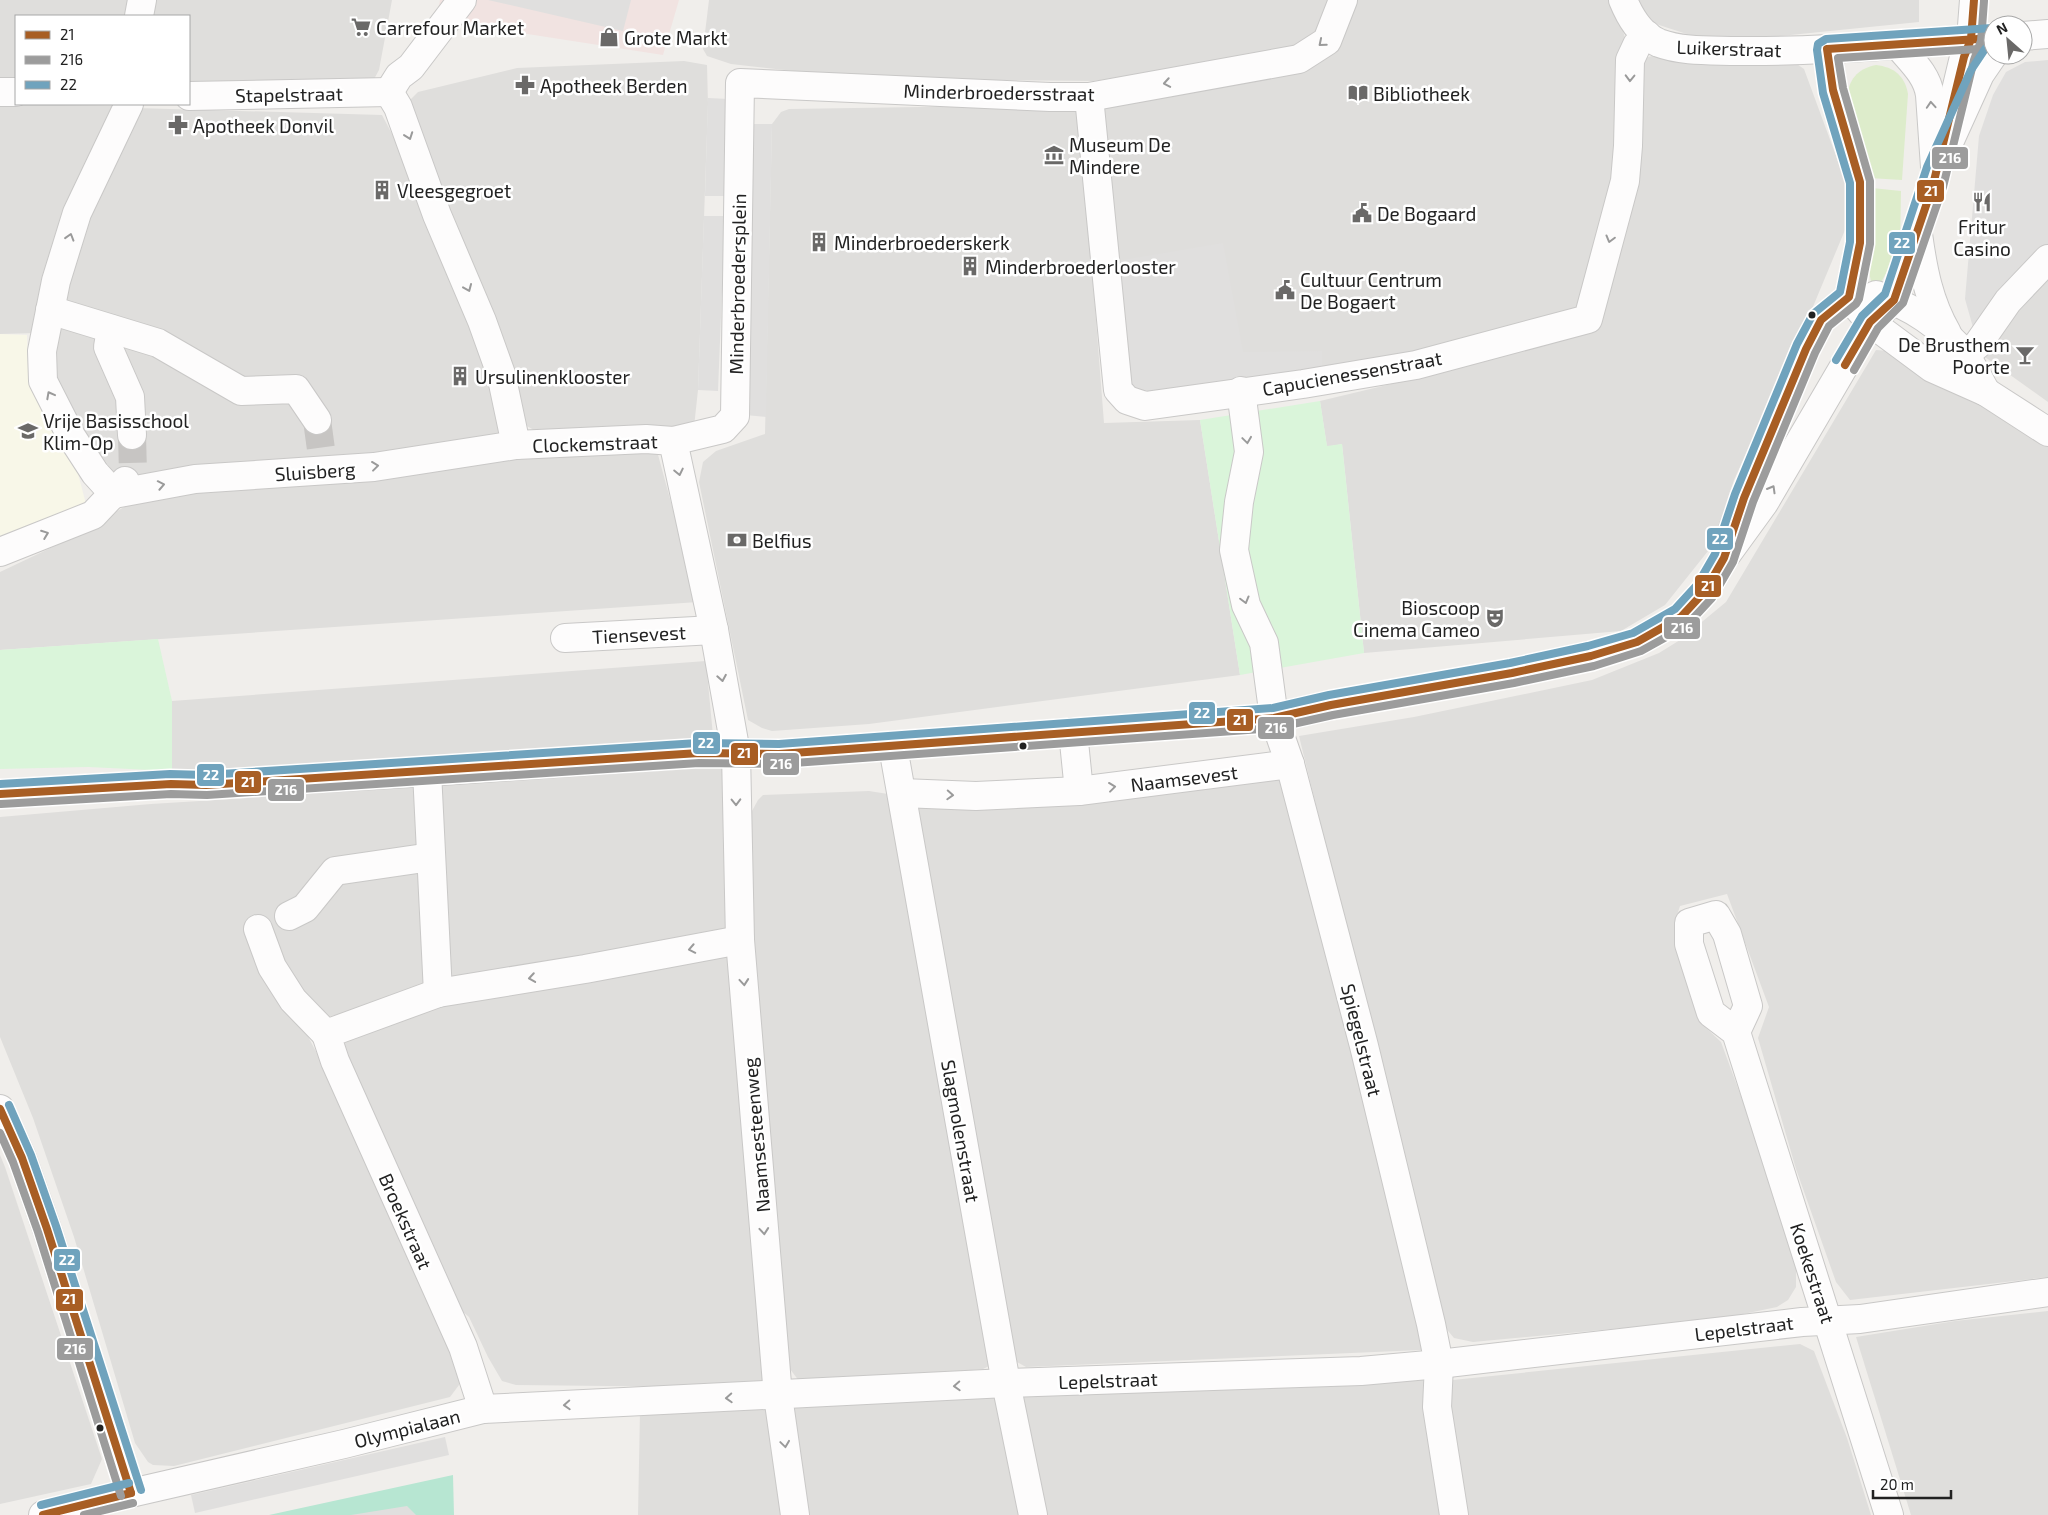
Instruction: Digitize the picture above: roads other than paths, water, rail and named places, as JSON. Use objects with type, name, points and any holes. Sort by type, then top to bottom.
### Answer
[{"type":"street","points":[[140,15],[142,0]]},
{"type":"street","points":[[388,92],[399,76],[411,67],[462,0]]},
{"type":"street","name":"Minderbroedersstraat","points":[[740,83],[1050,97],[1089,97],[1299,58],[1327,41],[1343,0]]},
{"type":"street","name":"Luikerstraat","points":[[1623,0],[1636,24],[1646,35],[1657,42],[1671,47],[1696,50],[1772,51],[1826,49],[1982,39]]},
{"type":"street","points":[[0,794],[171,784],[206,786],[699,753],[779,754],[1274,718],[1330,705],[1512,673],[1591,656],[1638,642],[1681,617],[1705,591],[1724,558],[1764,503],[1870,322],[1894,300],[1933,185],[1964,57],[1982,39],[1974,0]]},
{"type":"street","points":[[2033,35],[2048,34]]},
{"type":"street","name":"Capucienessenstraat","points":[[1089,97],[1118,390],[1127,400],[1145,406],[1241,391],[1303,384],[1416,365],[1588,319],[1625,181],[1628,146],[1630,60],[1637,45],[1646,35]]},
{"type":"street","points":[[1897,44],[1928,84],[1936,171]]},
{"type":"street","points":[[1826,49],[1833,90],[1860,182],[1860,243],[1849,297]]},
{"type":"street","points":[[1936,171],[1980,74],[1986,65]]},
{"type":"street","name":"Minderbroedersplein","points":[[673,441],[723,428],[735,416],[740,83]]},
{"type":"street","points":[[0,92],[15,92]]},
{"type":"street","name":"Stapelstraat","points":[[190,96],[388,92]]},
{"type":"street","name":"Clockemstraat","points":[[388,92],[398,107],[437,215],[482,321],[500,374],[516,445],[646,439],[673,441],[714,630],[736,754]]},
{"type":"street","points":[[114,494],[95,473],[71,436],[42,381],[42,351],[56,281],[77,214],[129,105]]},
{"type":"street","points":[[1918,231],[1923,266],[1936,313],[1986,392]]},
{"type":"street","points":[[1932,368],[1958,347],[1978,344],[2008,301],[2048,258]]},
{"type":"street","points":[[1724,558],[1744,498],[1806,349],[1821,320],[1849,297],[1875,295],[1894,300],[1926,319],[1958,347]]},
{"type":"street","points":[[1849,297],[1870,322],[1932,368],[1986,392],[2048,432]]},
{"type":"street","points":[[50,310],[158,343],[241,391],[296,389],[317,420]]},
{"type":"street","points":[[111,329],[108,347],[130,397],[132,435]]},
{"type":"street","name":"Spiegelstraat","points":[[1241,391],[1249,452],[1239,502],[1234,550],[1246,605],[1264,643],[1274,718],[1290,764],[1364,1046],[1439,1364]]},
{"type":"street","name":"Sluisberg","points":[[114,494],[195,479],[324,464],[374,467],[516,445]]},
{"type":"street","points":[[0,552],[93,515],[133,473]]},
{"type":"street","name":"Tiensevest","points":[[565,638],[714,630]]},
{"type":"street","points":[[1073,732],[1079,791]]},
{"type":"street","name":"Slagmolenstraat","points":[[893,747],[1006,1383],[1033,1515]]},
{"type":"street","name":"Naamsesteenweg","points":[[736,754],[740,940],[778,1396],[795,1515]]},
{"type":"street","name":"Naamsevest","points":[[902,793],[976,796],[1079,791],[1290,764]]},
{"type":"street","points":[[427,772],[438,993]]},
{"type":"street","points":[[289,916],[305,908],[335,871],[431,857]]},
{"type":"street","name":"Broekstraat","points":[[258,929],[272,967],[293,1000],[326,1034],[335,1062],[462,1347],[483,1409]]},
{"type":"street","points":[[326,1034],[438,993],[585,970],[740,940]]},
{"type":"street","name":"Koekestraat","points":[[1736,1032],[1889,1515]]},
{"type":"street","points":[[0,1109],[22,1158],[47,1230],[131,1493]]},
{"type":"street","name":"Lepelstraat","points":[[778,1396],[1006,1383],[1362,1370],[1439,1364],[1828,1320],[1860,1319],[2048,1292]]},
{"type":"street","points":[[1439,1364],[1437,1407],[1454,1515]]},
{"type":"street","name":"Olympialaan","points":[[44,1515],[483,1409],[778,1396]]},
{"type":"tunnel","points":[[317,420],[322,457]]},
{"type":"tunnel","points":[[132,435],[133,473]]},
{"type":"place","name":"Carrefour Market","points":[[361,27]]},
{"type":"place","name":"Grote Markt","points":[[609,37]]},
{"type":"place","name":"Apotheek Berden","points":[[525,85]]},
{"type":"place","name":"Bibliotheek","points":[[1358,93]]},
{"type":"place","name":"Apotheek Donvil","points":[[178,125]]},
{"type":"place","name":"Museum De Mindere","points":[[1054,155]]},
{"type":"place","name":"Vleesgegroet","points":[[382,190]]},
{"type":"place","name":"Fritur Casino","points":[[1982,202]]},
{"type":"place","name":"De Bogaard","points":[[1362,213]]},
{"type":"place","name":"Minderbroederskerk","points":[[819,242]]},
{"type":"place","name":"Minderbroederlooster","points":[[970,266]]},
{"type":"place","name":"Cultuur Centrum De Bogaert","points":[[1285,290]]},
{"type":"place","name":"De Brusthem Poorte","points":[[2025,355]]},
{"type":"place","name":"Ursulinenklooster","points":[[460,376]]},
{"type":"place","name":"Vrije Basisschool Klim-Op","points":[[28,431]]},
{"type":"place","name":"Belfius","points":[[737,540]]},
{"type":"place","name":"Bioscoop Cinema Cameo","points":[[1495,618]]}]
